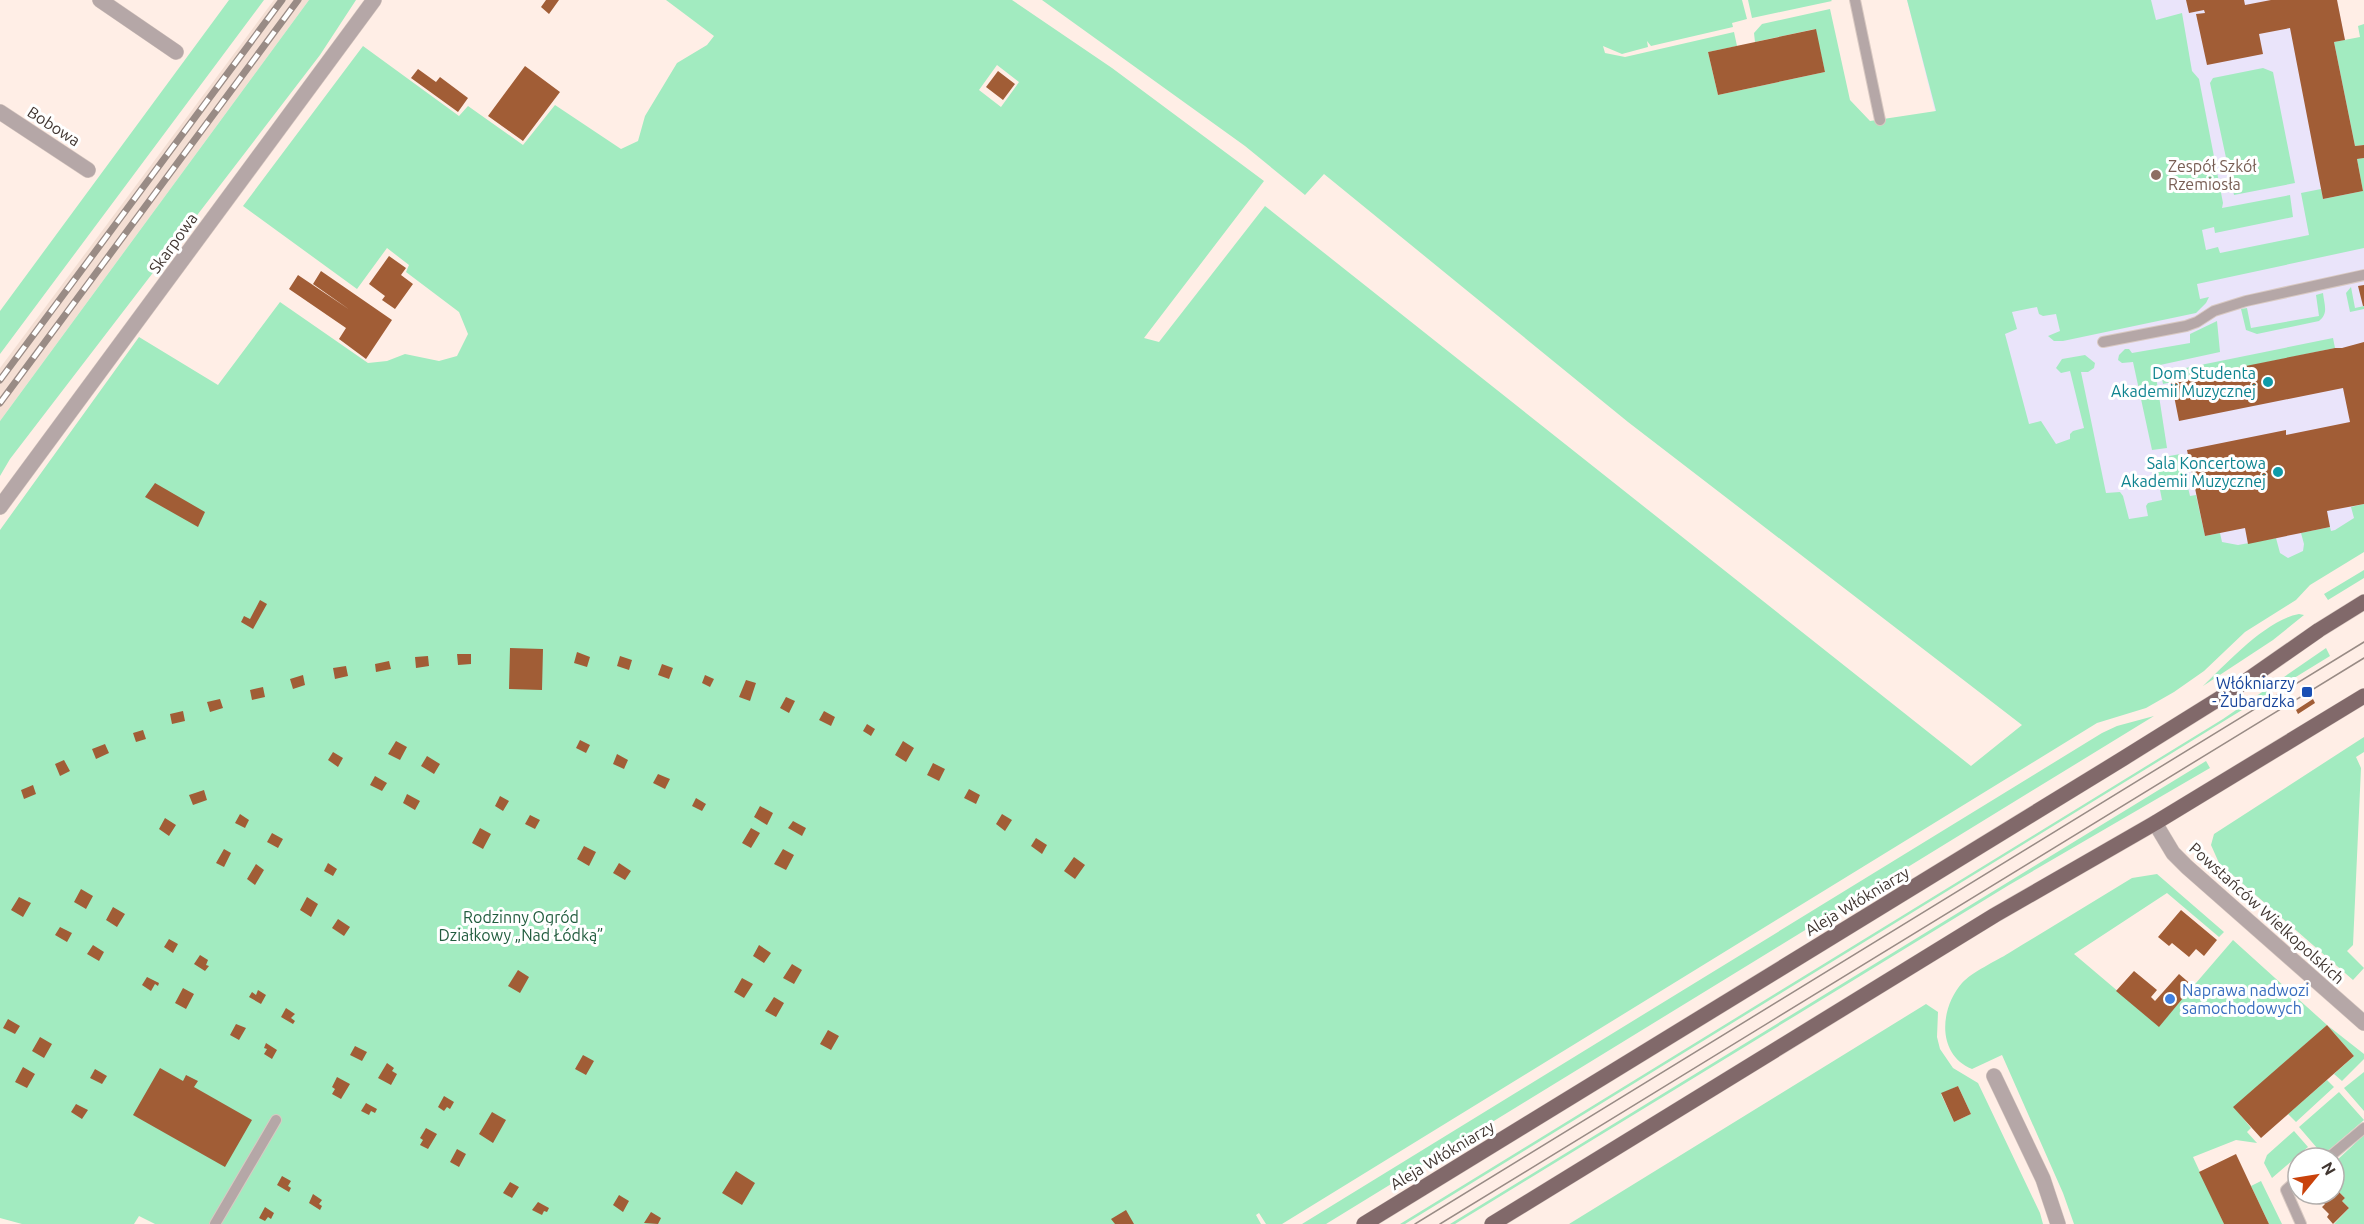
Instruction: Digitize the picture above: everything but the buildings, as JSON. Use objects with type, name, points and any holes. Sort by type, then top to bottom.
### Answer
[{"type":"main road","name":"Aleja Włókniarzy","points":[[1364,1224],[2134,752],[2233,690],[2325,626],[2364,602]]},
{"type":"main road","points":[[1492,1224],[1995,915],[2155,823],[2364,696]]},
{"type":"street","points":[[100,0],[176,52]]},
{"type":"street","name":"Skarpowa","points":[[0,507],[374,0]]},
{"type":"street","name":"Bobowa","points":[[0,112],[88,170]]},
{"type":"street","name":"Powstańców Wielkopolskich","points":[[2155,823],[2174,853],[2187,867],[2364,1023]]},
{"type":"street","points":[[1994,1076],[2043,1179],[2058,1224]]},
{"type":"lane","points":[[1855,0],[1880,120]]},
{"type":"lane","points":[[2103,342],[2186,326],[2214,311],[2246,301],[2364,275]]},
{"type":"lane","points":[[215,1224],[276,1120]]},
{"type":"lane","points":[[2342,1146],[2364,1128]]},
{"type":"lane","points":[[2293,1206],[2301,1224]]},
{"type":"shaded area","points":[[274,0],[309,0],[0,421],[0,368]]},
{"type":"shaded area","points":[[1907,0],[2337,0],[2345,40],[2335,42],[2355,146],[2364,145],[2364,158],[2357,160],[2364,197],[2364,519],[2306,557],[2190,575],[2011,412]]},
{"type":"green space","points":[[229,0],[264,0],[0,354],[0,311]]},
{"type":"green space","points":[[309,0],[356,0],[320,55],[10,459],[0,476],[0,421]]},
{"type":"green space","name":"Rodzinny Ogród Działkowy „Nad Łódką”","points":[[666,0],[1012,0],[1112,68],[1264,181],[1144,338],[1159,342],[1265,206],[1971,766],[2022,725],[1628,422],[1324,174],[1305,195],[1245,146],[1042,0],[1742,0],[1747,19],[1732,23],[1733,27],[1651,46],[1647,41],[1648,47],[1622,54],[1603,46],[1605,53],[1625,57],[1734,32],[1737,46],[1708,52],[1718,95],[1825,72],[1815,29],[1755,42],[1754,33],[1762,24],[1830,9],[1850,100],[1870,121],[1936,111],[1907,0],[2151,0],[2156,20],[2182,13],[2192,71],[2199,79],[2223,203],[2222,208],[2290,195],[2293,217],[2215,233],[2214,227],[2202,230],[2206,250],[2218,247],[2220,253],[2309,235],[2301,193],[2321,189],[2323,199],[2363,191],[2357,159],[2364,158],[2364,248],[2197,284],[2200,299],[2209,297],[2196,313],[2063,341],[2054,341],[2048,336],[2060,331],[2056,314],[2043,316],[2039,314],[2037,307],[2012,312],[2017,329],[2005,334],[2029,424],[2041,421],[2056,444],[2070,439],[2073,431],[2084,428],[2070,371],[2061,373],[2056,368],[2062,359],[2085,355],[2095,363],[2094,368],[2088,372],[2081,372],[2106,493],[2120,492],[2129,519],[2148,516],[2146,506],[2148,503],[2162,500],[2154,459],[2180,454],[2190,496],[2196,495],[2205,536],[2220,533],[2222,542],[2238,545],[2276,538],[2280,553],[2288,558],[2303,551],[2301,533],[2330,527],[2331,531],[2335,530],[2354,518],[2351,507],[2364,504],[2364,552],[2310,585],[2296,600],[2245,632],[2204,671],[2174,692],[2146,708],[2097,723],[1282,1224],[1266,1224],[1259,1213],[1256,1215],[1261,1224],[155,1224],[139,1216],[134,1224],[22,1224],[0,1218],[0,530],[139,337],[218,385],[280,302],[368,363],[387,361],[405,354],[439,361],[457,356],[468,334],[459,312],[406,272],[409,265],[387,248],[357,289],[243,206],[363,46],[459,116],[468,106],[523,145],[555,105],[621,149],[638,141],[645,116],[677,63],[707,45],[714,36]],"holes":[[[997,65],[1019,82],[1001,107],[979,90]]]},
{"type":"green space","points":[[1748,0],[1831,0],[1832,1],[1752,18]]},
{"type":"green space","points":[[2364,24],[2364,145],[2355,146],[2334,42],[2360,37],[2358,26]]},
{"type":"green space","points":[[2263,68],[2273,72],[2295,183],[2234,195],[2210,83],[2213,78]]},
{"type":"green space","points":[[2351,287],[2355,308],[2364,306],[2364,309],[2350,312],[2346,293]]},
{"type":"green space","points":[[2323,293],[2325,312],[2319,321],[2257,334],[2246,330],[2241,309],[2247,308],[2251,328],[2319,316],[2316,295]]},
{"type":"green space","points":[[2217,321],[2220,352],[2160,365],[2155,370],[2167,448],[2152,450],[2133,362],[2122,363],[2118,360],[2119,355],[2125,349],[2129,349],[2132,353],[2190,343],[2190,334]]},
{"type":"green space","points":[[2333,338],[2335,348],[2163,384],[2161,373]]},
{"type":"green space","points":[[2364,570],[2364,578],[2328,600],[2324,594]]},
{"type":"green space","points":[[2299,614],[2304,615],[2273,640],[2203,686],[2260,633],[2286,618]]},
{"type":"green space","points":[[2326,648],[2330,656],[1405,1224],[1400,1224],[2223,719]]},
{"type":"green space","points":[[2154,716],[1326,1224],[1302,1224],[2102,733],[2117,726]]},
{"type":"green space","points":[[2364,737],[2364,752],[2356,757],[2361,768],[2353,945],[2347,951],[2364,968],[2353,980],[2219,863],[2211,845],[2214,834]]},
{"type":"green space","points":[[2206,761],[2210,768],[2009,885],[1455,1224],[1450,1224]]},
{"type":"green space","points":[[2157,874],[2224,932],[2219,937],[2167,893],[2074,954],[2159,1026],[2233,940],[2327,1025],[2234,1107],[2251,1128],[2247,1132],[2257,1143],[2236,1140],[2193,1157],[2224,1224],[2074,1224],[2063,1193],[2002,1055],[1972,1069],[1960,1062],[1952,1053],[1947,1042],[1946,1017],[1955,993],[1972,975],[2132,878]]},
{"type":"green space","points":[[1926,1004],[1938,1012],[1937,1037],[1940,1049],[1953,1068],[1978,1083],[2040,1213],[2043,1224],[1569,1224]],"holes":[[[1958,1086],[1971,1114],[1954,1122],[1941,1094]]]},
{"type":"green space","points":[[2327,1025],[2364,1054],[2364,1059],[2342,1081],[2334,1074],[2354,1056]]},
{"type":"green space","points":[[2364,1072],[2364,1111],[2344,1088]]},
{"type":"green space","points":[[2327,1080],[2334,1087],[2296,1122],[2288,1114]]},
{"type":"green space","points":[[2339,1092],[2364,1120],[2334,1146],[2315,1146],[2299,1127]]},
{"type":"green space","points":[[2294,1131],[2307,1146],[2286,1146],[2286,1166],[2272,1178],[2264,1163],[2267,1155]]},
{"type":"green space","points":[[2364,1135],[2364,1224],[2334,1224],[2349,1208],[2346,1205],[2346,1152]]},
{"type":"green space","points":[[2261,1181],[2282,1224],[2269,1224],[2251,1186]]},
{"type":"tram line","points":[[1415,1224],[2364,642]]},
{"type":"tram line","points":[[1440,1224],[2364,658]]},
{"type":"railway","points":[[0,380],[282,0]]},
{"type":"railway","points":[[0,403],[298,0]]},
{"type":"place","name":"Zespół Szkół Rzemiosła","points":[[2156,175]]},
{"type":"place","name":"Dom Studenta Akademii Muzycznej","points":[[2268,382]]},
{"type":"place","name":"Sala Koncertowa Akademii Muzycznej","points":[[2278,472]]},
{"type":"place","name":"Włókniarzy - Żubardzka","points":[[2307,692]]},
{"type":"place","name":"Naprawa nadwozi samochodowych","points":[[2170,999]]}]
